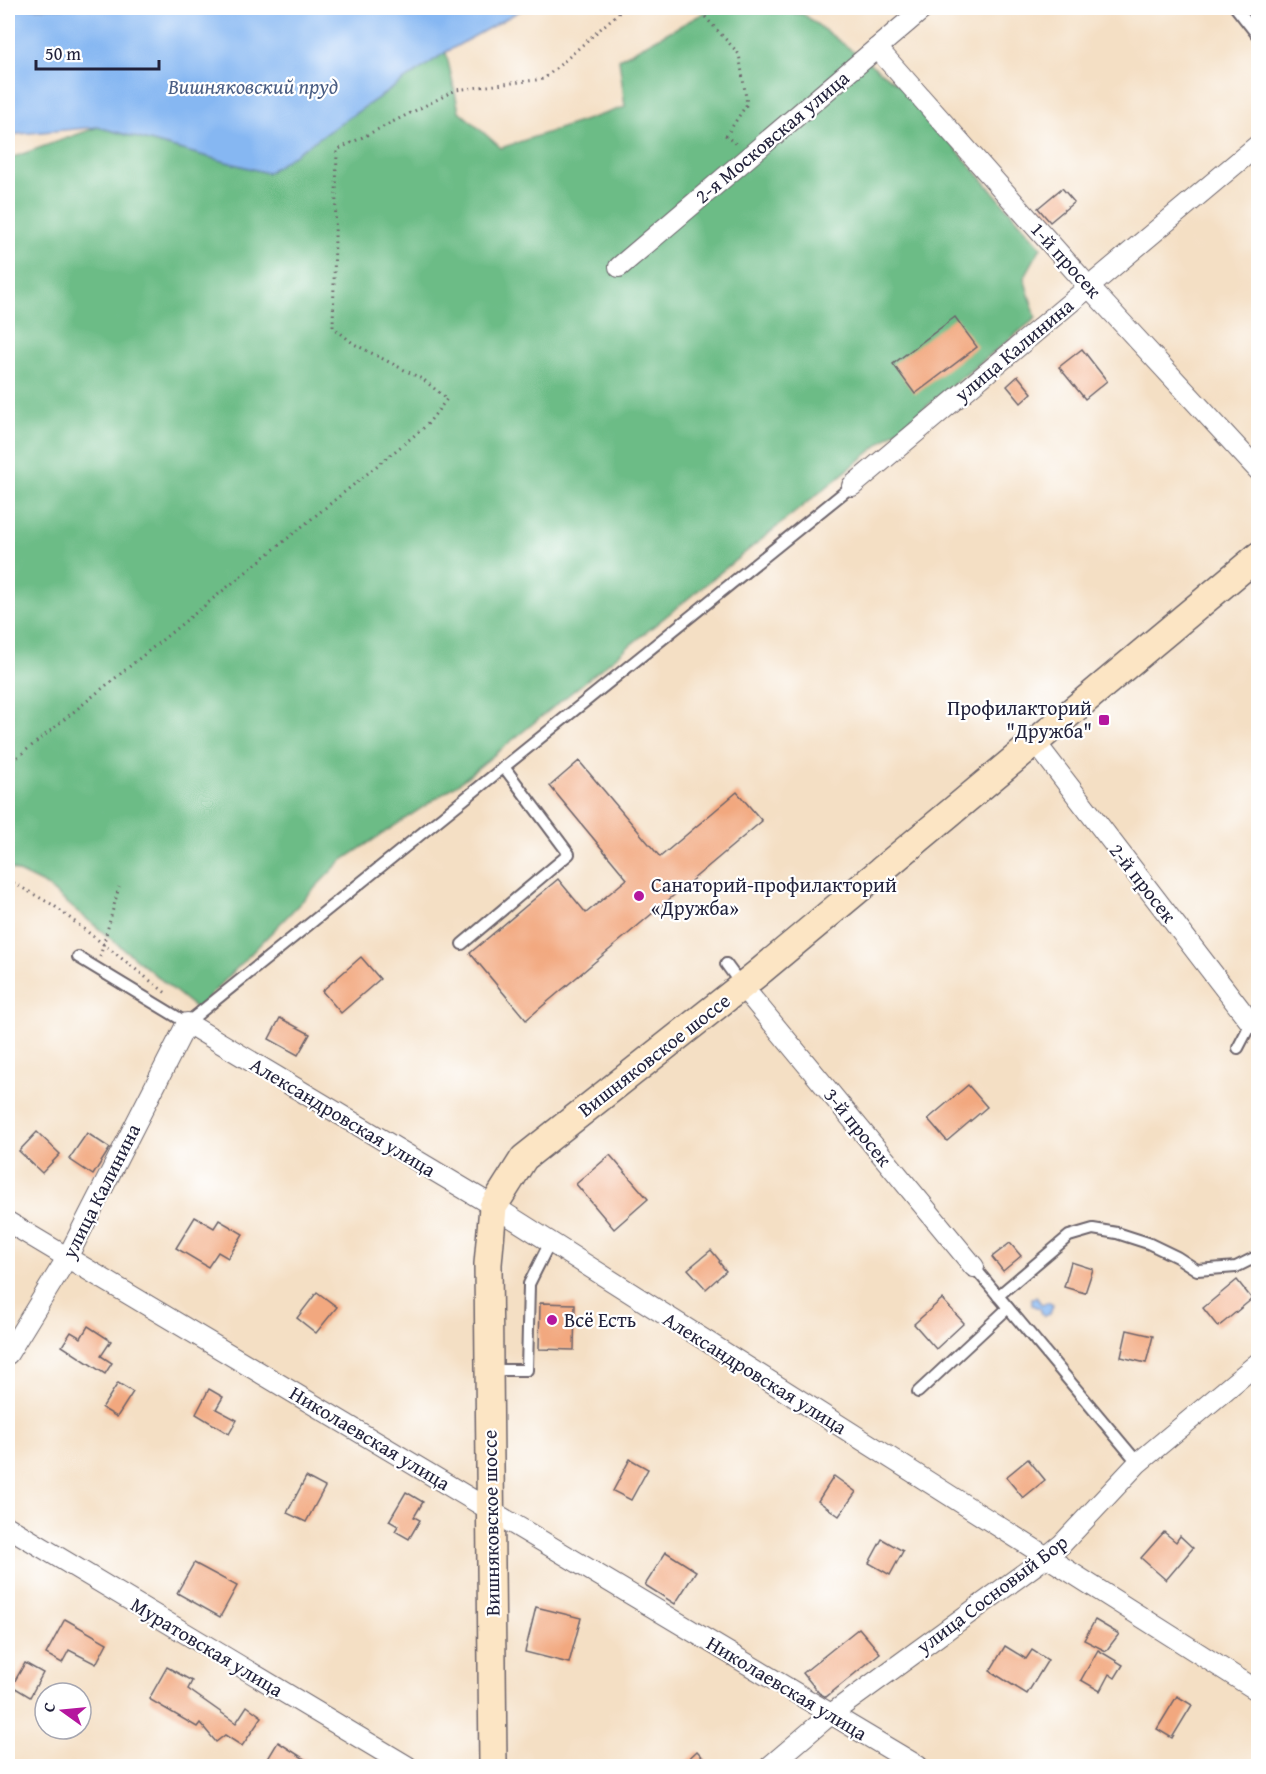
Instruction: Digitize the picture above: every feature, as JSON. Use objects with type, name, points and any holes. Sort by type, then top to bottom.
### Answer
[{"type":"street","name":"2-я Московская улица","points":[[619,267],[750,155],[873,43],[924,8]]},
{"type":"street","name":"1-й просек","points":[[873,43],[1089,287],[1258,471]]},
{"type":"street","name":"улица Калинина","points":[[852,486],[1258,145]]},
{"type":"street","name":"Вишняковское шоссе","points":[[493,1767],[488,1264],[493,1207],[524,1158],[742,986],[1258,556]]},
{"type":"street","name":"2-й просек","points":[[1035,743],[1255,1021]]},
{"type":"street","name":"3-й просек","points":[[742,986],[974,1268]]},
{"type":"street","name":"улица Калинина","points":[[8,1354],[67,1258],[187,1023]]},
{"type":"street","name":"Александровская улица","points":[[187,1023],[550,1242],[1258,1691]]},
{"type":"street","name":"Николаевская улица","points":[[8,1222],[918,1767]]},
{"type":"street","name":"улица Сосновый Бор","points":[[770,1767],[831,1714],[1062,1544],[1138,1464],[1258,1364]]},
{"type":"street","name":"Муратовская улица","points":[[8,1527],[407,1767]]},
{"type":"lane","points":[[1236,8],[1258,36]]},
{"type":"lane","points":[[78,957],[187,1023],[852,486]]},
{"type":"lane","points":[[462,944],[569,854],[504,767]]},
{"type":"lane","points":[[726,964],[742,986]]},
{"type":"lane","points":[[1238,1048],[1255,1021]]},
{"type":"lane","points":[[998,1296],[1070,1236],[1093,1229],[1117,1233],[1148,1243],[1197,1270],[1236,1267],[1258,1256]]},
{"type":"lane","points":[[489,1370],[527,1370],[529,1284],[550,1242]]},
{"type":"lane","points":[[974,1268],[1138,1464]]},
{"type":"lane","points":[[918,1392],[1008,1308]]},
{"type":"path","points":[[8,765],[426,426],[447,399],[424,380],[354,344],[333,327],[337,150],[456,90],[544,79],[624,8]]},
{"type":"path","points":[[697,8],[739,54],[747,104],[726,136],[750,155]]},
{"type":"path","points":[[8,880],[53,905],[169,995]]},
{"type":"path","points":[[100,957],[119,887]]},
{"type":"green space","points":[[713,8],[803,14],[904,89],[1041,247],[1024,278],[1036,318],[458,784],[341,861],[197,1009],[45,885],[8,867],[8,159],[98,127],[267,173],[446,52],[459,111],[501,148],[625,107],[619,59]]},
{"type":"water","name":"Вишняковский пруд","points":[[8,8],[525,8],[446,52],[267,173],[98,127],[8,135]]},
{"type":"water","points":[[1036,1297],[1042,1305],[1048,1302],[1053,1305],[1050,1314],[1044,1316],[1040,1309],[1032,1305],[1032,1298]]},
{"type":"building","points":[[1062,188],[1074,202],[1050,222],[1038,208]]},
{"type":"building","points":[[955,317],[977,347],[915,394],[893,364]]},
{"type":"building","points":[[1082,349],[1107,381],[1085,399],[1059,367]]},
{"type":"building","points":[[1018,376],[1032,393],[1021,403],[1007,386]]},
{"type":"building","name":"Санаторий-профилакторий «Дружба»","points":[[579,761],[660,857],[737,792],[762,821],[526,1020],[470,953],[558,879],[586,913],[627,879],[550,786]]},
{"type":"building","points":[[361,957],[380,979],[341,1013],[322,991]]},
{"type":"building","points":[[280,1018],[310,1034],[298,1055],[269,1039]]},
{"type":"building","points":[[968,1085],[987,1107],[947,1141],[928,1119]]},
{"type":"building","points":[[37,1132],[60,1154],[42,1173],[19,1151]]},
{"type":"building","points":[[87,1133],[110,1148],[93,1175],[69,1159]]},
{"type":"building","points":[[610,1155],[648,1199],[614,1229],[576,1184]]},
{"type":"building","points":[[195,1217],[214,1228],[219,1220],[243,1234],[228,1258],[218,1252],[208,1267],[176,1248]]},
{"type":"building","points":[[1010,1243],[1021,1256],[1003,1271],[992,1257]]},
{"type":"building","points":[[711,1250],[726,1271],[706,1289],[688,1269]]},
{"type":"building","points":[[1071,1262],[1093,1269],[1085,1293],[1064,1287]]},
{"type":"building","points":[[1237,1280],[1252,1299],[1218,1327],[1203,1308]]},
{"type":"building","points":[[317,1292],[337,1307],[316,1333],[297,1318]]},
{"type":"building","points":[[942,1299],[964,1323],[936,1349],[914,1324]]},
{"type":"building","points":[[540,1303],[575,1304],[574,1350],[539,1349]]},
{"type":"building","points":[[88,1326],[111,1341],[101,1356],[112,1363],[105,1374],[62,1346],[71,1332],[81,1338]]},
{"type":"building","points":[[1127,1330],[1153,1336],[1146,1363],[1121,1357]]},
{"type":"building","points":[[118,1383],[133,1392],[117,1417],[102,1408]]},
{"type":"building","points":[[209,1389],[223,1397],[216,1409],[237,1420],[229,1434],[196,1414]]},
{"type":"building","points":[[630,1459],[648,1469],[631,1500],[613,1491]]},
{"type":"building","points":[[1028,1459],[1045,1480],[1023,1498],[1006,1477]]},
{"type":"building","points":[[834,1476],[856,1492],[839,1516],[818,1501]]},
{"type":"building","points":[[306,1477],[325,1487],[306,1522],[287,1513]]},
{"type":"building","points":[[406,1492],[423,1502],[414,1517],[420,1520],[409,1539],[395,1531],[398,1526],[389,1521]]},
{"type":"building","points":[[1164,1532],[1176,1542],[1180,1536],[1193,1548],[1166,1580],[1141,1558]]},
{"type":"building","points":[[882,1539],[903,1551],[890,1575],[869,1563]]},
{"type":"building","points":[[666,1552],[696,1571],[675,1604],[645,1585]]},
{"type":"building","points":[[194,1563],[237,1586],[220,1617],[177,1593]]},
{"type":"building","points":[[536,1607],[581,1618],[569,1663],[525,1652]]},
{"type":"building","points":[[65,1619],[107,1643],[96,1664],[69,1650],[62,1663],[46,1654]]},
{"type":"building","points":[[1095,1620],[1119,1634],[1106,1651],[1084,1640]]},
{"type":"building","points":[[859,1628],[880,1653],[826,1697],[819,1693],[803,1673]]},
{"type":"building","points":[[1005,1646],[1026,1659],[1032,1650],[1048,1660],[1027,1694],[990,1671]]},
{"type":"building","points":[[1098,1650],[1123,1665],[1115,1678],[1109,1674],[1100,1691],[1081,1680]]},
{"type":"building","points":[[25,1663],[43,1673],[39,1681],[33,1681],[33,1691],[30,1697],[12,1686]]},
{"type":"building","points":[[167,1667],[192,1681],[188,1689],[236,1723],[247,1706],[262,1717],[242,1746],[225,1735],[216,1742],[200,1723],[197,1727],[149,1699]]},
{"type":"building","points":[[1177,1696],[1192,1705],[1172,1738],[1157,1729]]},
{"type":"building","points":[[278,1742],[317,1767],[263,1767]]},
{"type":"building","points":[[697,1751],[712,1767],[680,1767]]},
{"type":"place","name":"Профилакторий \"Дружба\"","points":[[1104,720]]},
{"type":"place","name":"Санаторий-профилакторий «Дружба»","points":[[639,896]]},
{"type":"place","name":"Всё Есть","points":[[552,1320]]}]
